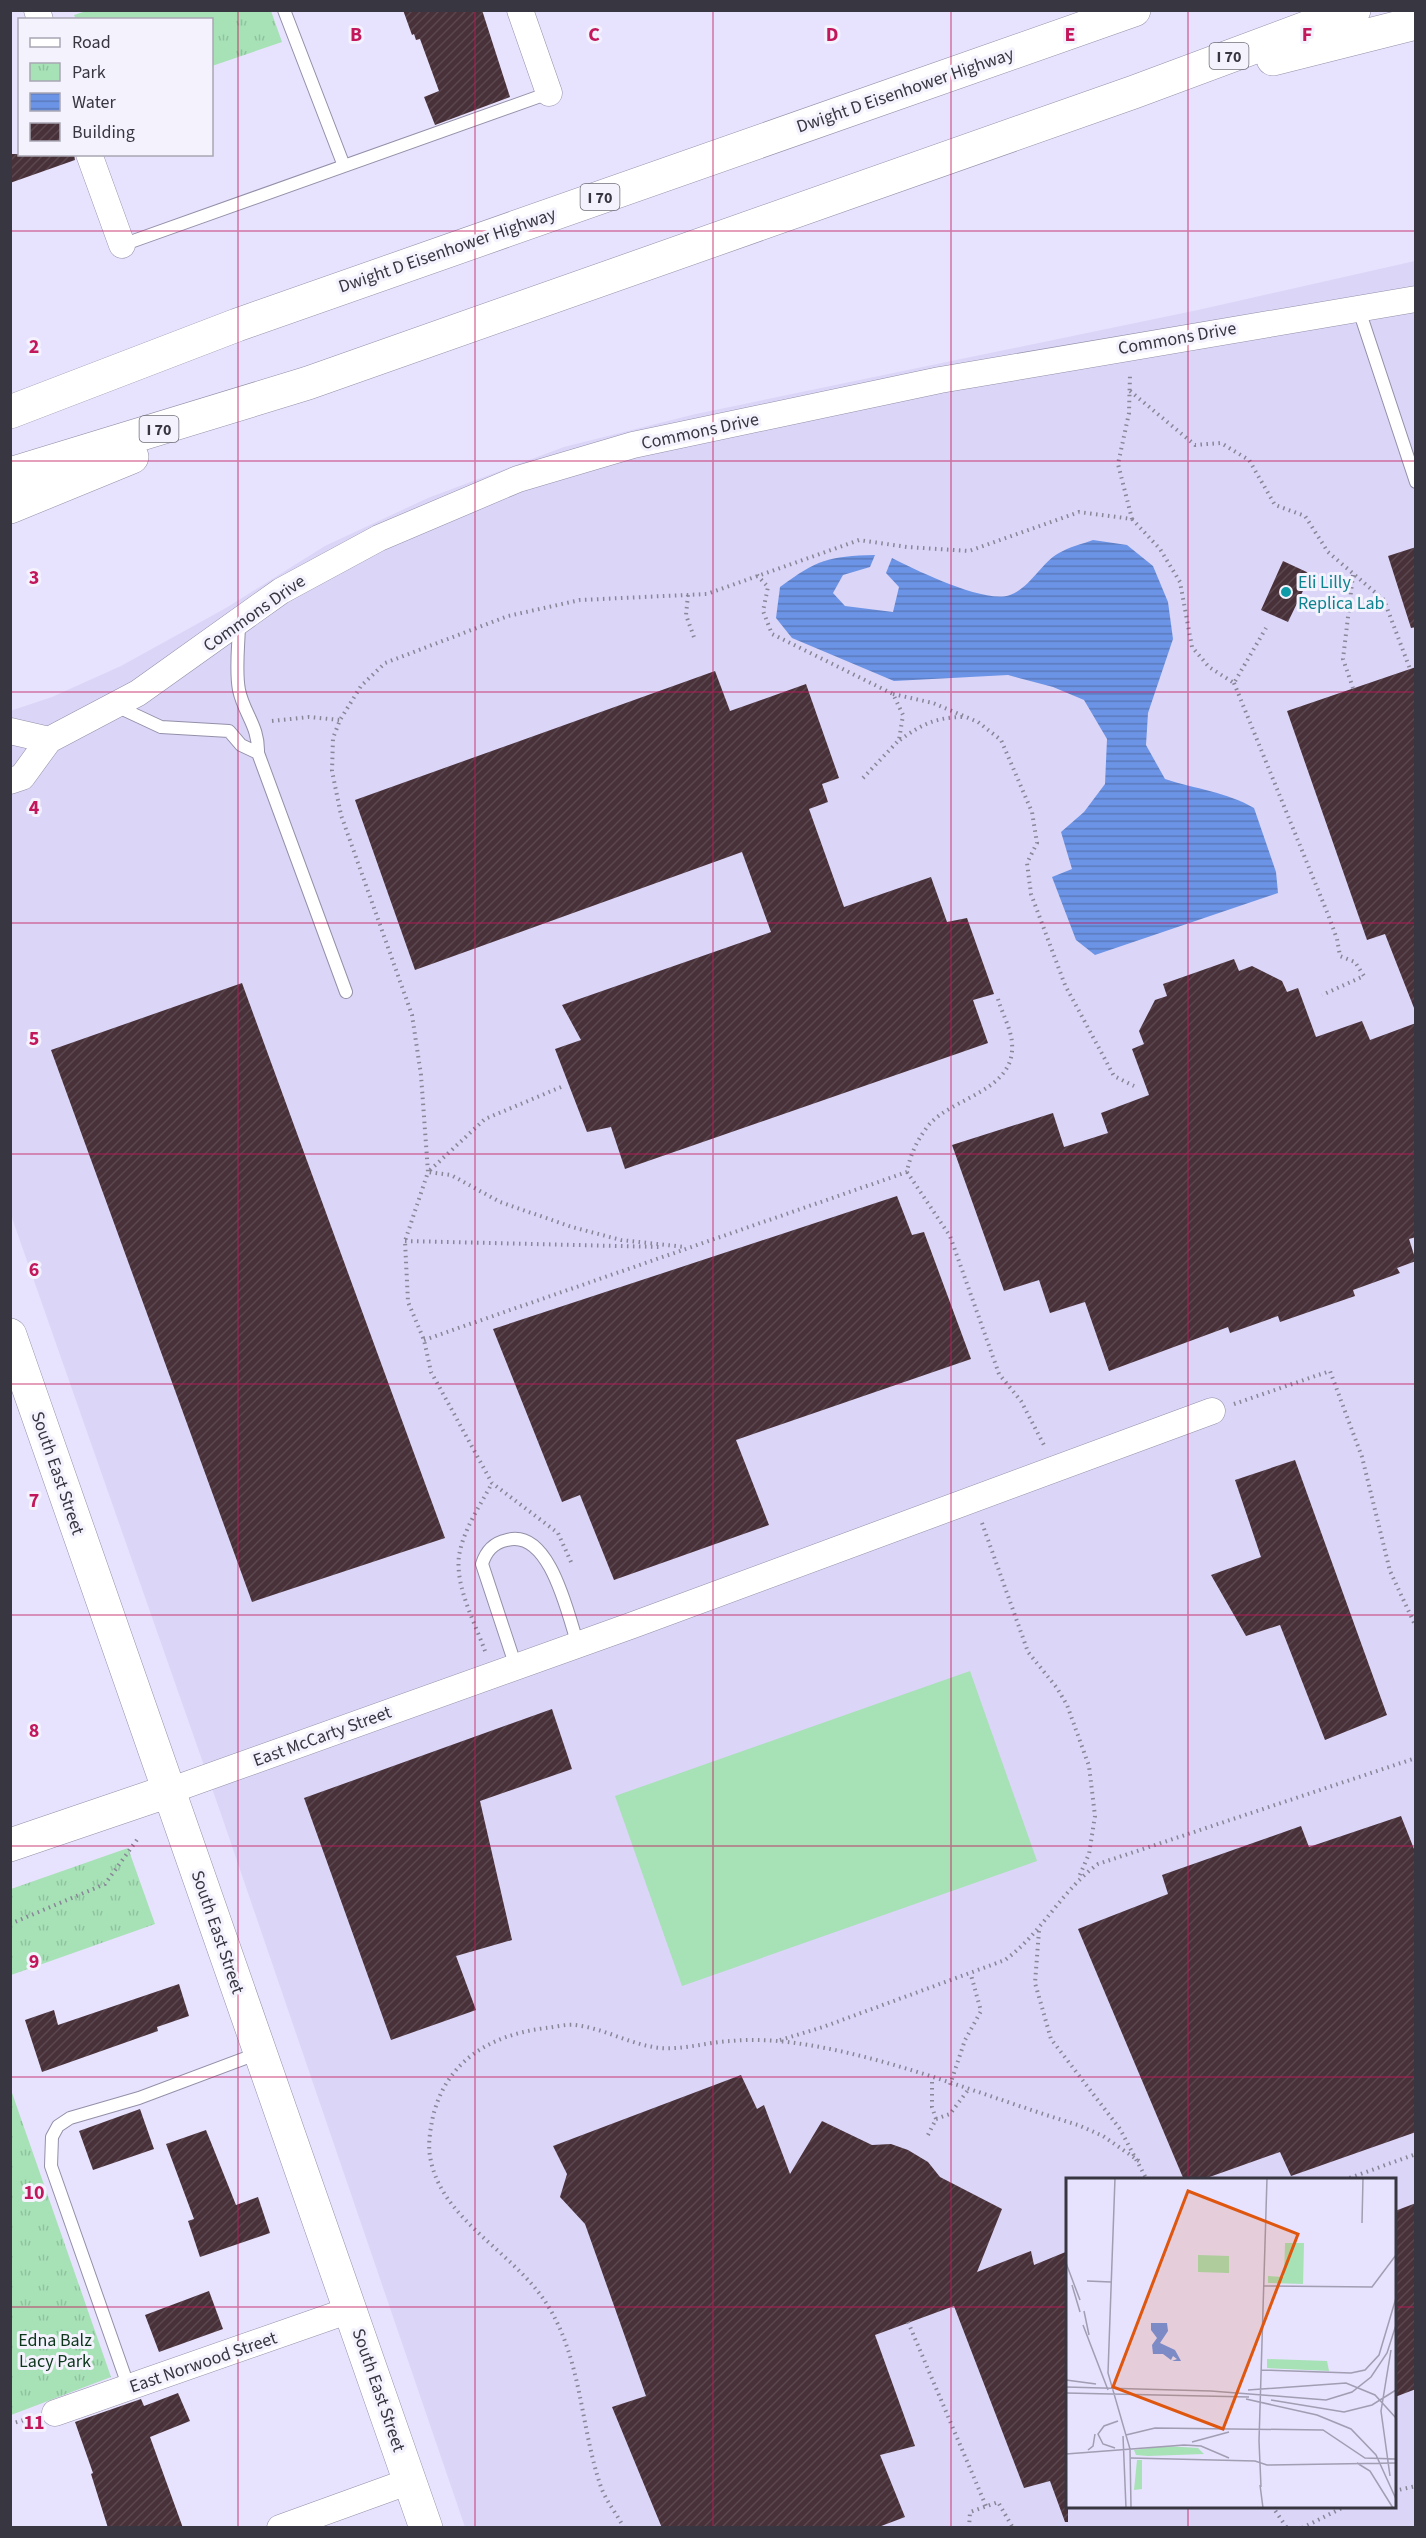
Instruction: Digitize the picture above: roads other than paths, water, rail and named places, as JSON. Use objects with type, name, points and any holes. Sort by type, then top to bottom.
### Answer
[{"type":"main road","name":"Dwight D Eisenhower Highway","points":[[68,389],[237,325],[441,252],[1134,10]]},
{"type":"main road","points":[[1342,24],[1416,23]]},
{"type":"main road","name":"I 70","points":[[10,474],[308,383],[1134,92],[1342,24]]},
{"type":"main road","points":[[10,507],[308,383]]},
{"type":"main road","points":[[10,404],[68,389]]},
{"type":"main road","name":"I 70","points":[[10,412],[68,389]]},
{"type":"main road","name":"South East Street","points":[[10,1335],[426,2528]]},
{"type":"main road","name":"East McCarty Street","points":[[10,1845],[169,1791]]},
{"type":"street","points":[[520,10],[549,93]]},
{"type":"street","points":[[90,156],[122,245]]},
{"type":"street","name":"Commons Drive","points":[[49,740],[116,706],[186,661],[281,591],[363,545],[436,512],[556,466],[633,444],[940,380],[1358,307],[1416,299]]},
{"type":"street","points":[[10,731],[49,740],[22,777],[10,781]]},
{"type":"street","name":"East McCarty Street","points":[[169,1791],[633,1625],[1212,1411]]},
{"type":"street","name":"East Norwood Street","points":[[55,2413],[350,2310]]},
{"type":"street","points":[[280,2528],[410,2481]]},
{"type":"lane","points":[[284,10],[344,166]]},
{"type":"lane","points":[[122,245],[549,93]]},
{"type":"lane","points":[[1358,307],[1416,482]]},
{"type":"lane","points":[[239,621],[239,690],[259,736],[258,753],[346,993]]},
{"type":"lane","points":[[116,706],[161,727],[229,731],[241,745],[258,753]]},
{"type":"lane","points":[[516,1667],[482,1564],[485,1552],[497,1543],[519,1538],[531,1542],[543,1554],[578,1645]]},
{"type":"lane","points":[[129,2388],[51,2166],[52,2138],[58,2126],[70,2118],[139,2098],[261,2053]]},
{"type":"water","points":[[1093,540],[1127,545],[1153,566],[1168,602],[1173,639],[1148,713],[1146,745],[1165,779],[1222,794],[1254,808],[1276,872],[1278,893],[1095,955],[1076,940],[1052,877],[1072,869],[1061,832],[1084,812],[1105,784],[1107,739],[1084,700],[1053,687],[1008,675],[894,681],[792,638],[776,618],[780,587],[814,565],[834,558],[875,555],[870,567],[843,575],[833,593],[845,606],[893,612],[899,587],[886,573],[892,558],[968,590],[984,595],[1010,595],[1030,581],[1059,553]]},
{"type":"place","name":"Eli Lilly Replica Lab","points":[[1286,592]]},
{"type":"park label","name":"Edna Balz Lacy Park","points":[[55,2350]]}]
